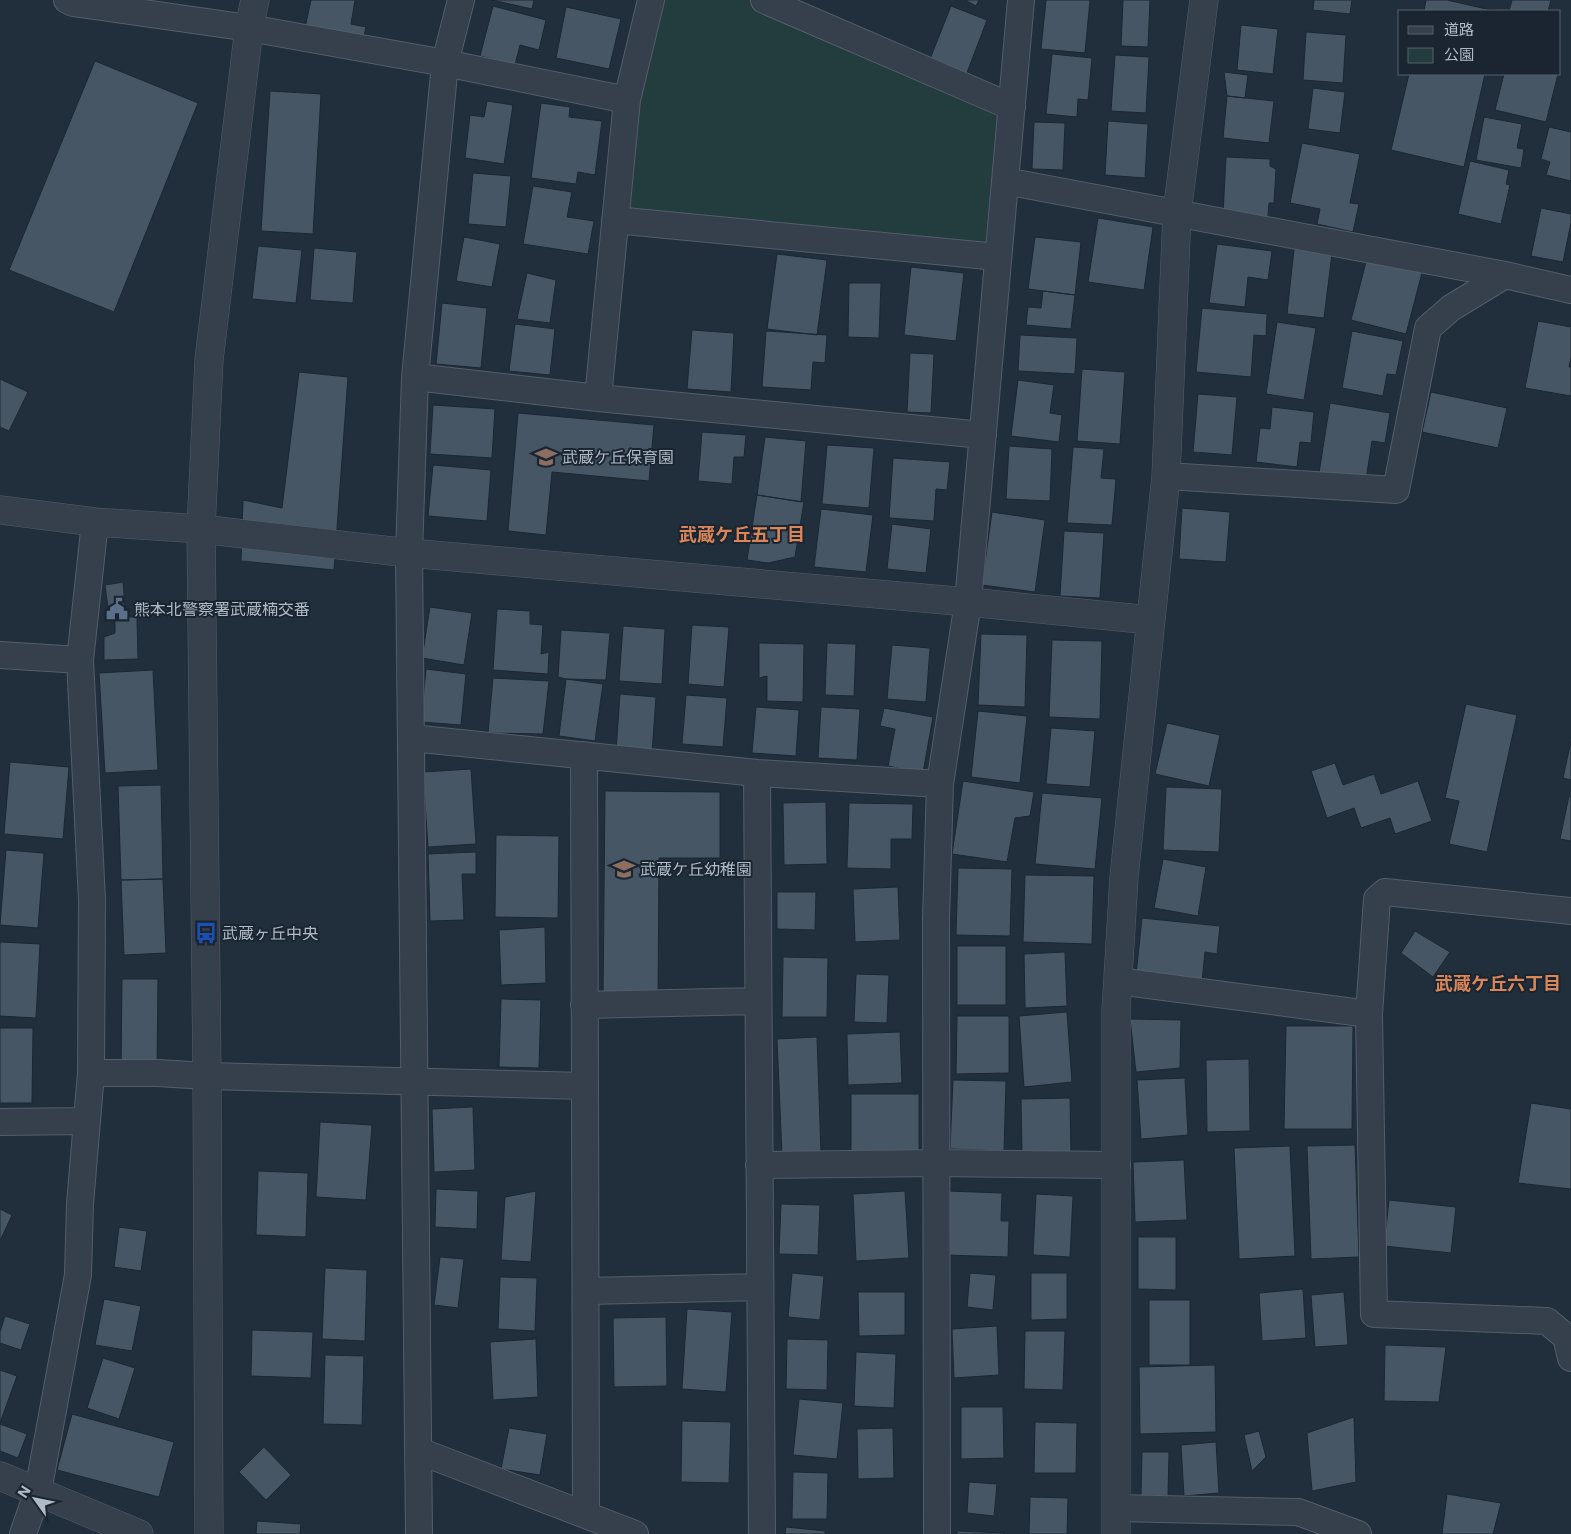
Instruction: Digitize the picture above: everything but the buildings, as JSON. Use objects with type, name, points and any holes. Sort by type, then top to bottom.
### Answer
[{"type":"street","points":[[209,1534],[208,1076],[201,530],[209,360],[249,28],[255,0]]},
{"type":"street","points":[[419,1534],[409,553],[415,377],[445,63],[461,0]]},
{"type":"street","points":[[598,398],[628,100],[651,0]]},
{"type":"street","points":[[764,0],[1012,107]]},
{"type":"street","points":[[937,1534],[936,920],[940,784],[968,602],[1021,0]]},
{"type":"street","points":[[1204,0],[1177,213],[1166,476],[1124,877],[1116,1010],[1116,1521],[1298,1523],[1358,1534]]},
{"type":"street","points":[[71,1],[249,28],[445,63],[628,100]]},
{"type":"street","points":[[1005,181],[1505,275],[1571,290]]},
{"type":"street","points":[[615,220],[998,257]]},
{"type":"street","points":[[1166,476],[1396,490],[1428,328],[1451,308],[1505,275]]},
{"type":"street","points":[[415,377],[598,398],[983,435]]},
{"type":"street","points":[[0,510],[95,522],[201,530],[409,553],[1152,620]]},
{"type":"street","points":[[23,1534],[38,1491],[78,1275],[80,1204],[91,1073],[92,900],[80,660],[95,522]]},
{"type":"street","points":[[0,655],[80,660]]},
{"type":"street","points":[[411,738],[757,773],[940,784]]},
{"type":"street","points":[[584,755],[586,1515]]},
{"type":"street","points":[[757,773],[762,1534]]},
{"type":"street","points":[[1571,911],[1385,892],[1378,899],[1369,1014],[1374,1314],[1547,1321],[1566,1337],[1571,1358]]},
{"type":"street","points":[[1118,981],[1369,1014]]},
{"type":"street","points":[[584,1005],[758,1001]]},
{"type":"street","points":[[91,1073],[157,1073],[585,1086]]},
{"type":"street","points":[[0,1122],[86,1121]]},
{"type":"street","points":[[760,1165],[937,1163],[1117,1164]]},
{"type":"street","points":[[586,1291],[760,1287]]},
{"type":"street","points":[[419,1451],[635,1534]]},
{"type":"street","points":[[0,1476],[139,1534]]},
{"type":"green space","points":[[651,0],[764,0],[1012,107],[998,257],[615,220]]},
{"type":"place","name":"武蔵ケ丘保育園","points":[[546,457]]},
{"type":"place","name":"熊本北警察署武蔵楠交番","points":[[117,609]]},
{"type":"place","name":"武蔵ケ丘幼稚園","points":[[624,869]]},
{"type":"place","name":"武蔵ヶ丘中央","points":[[206,933]]},
{"type":"district","name":"武蔵ケ丘五丁目","points":[[742,535]]},
{"type":"district","name":"武蔵ケ丘六丁目","points":[[1498,984]]}]
